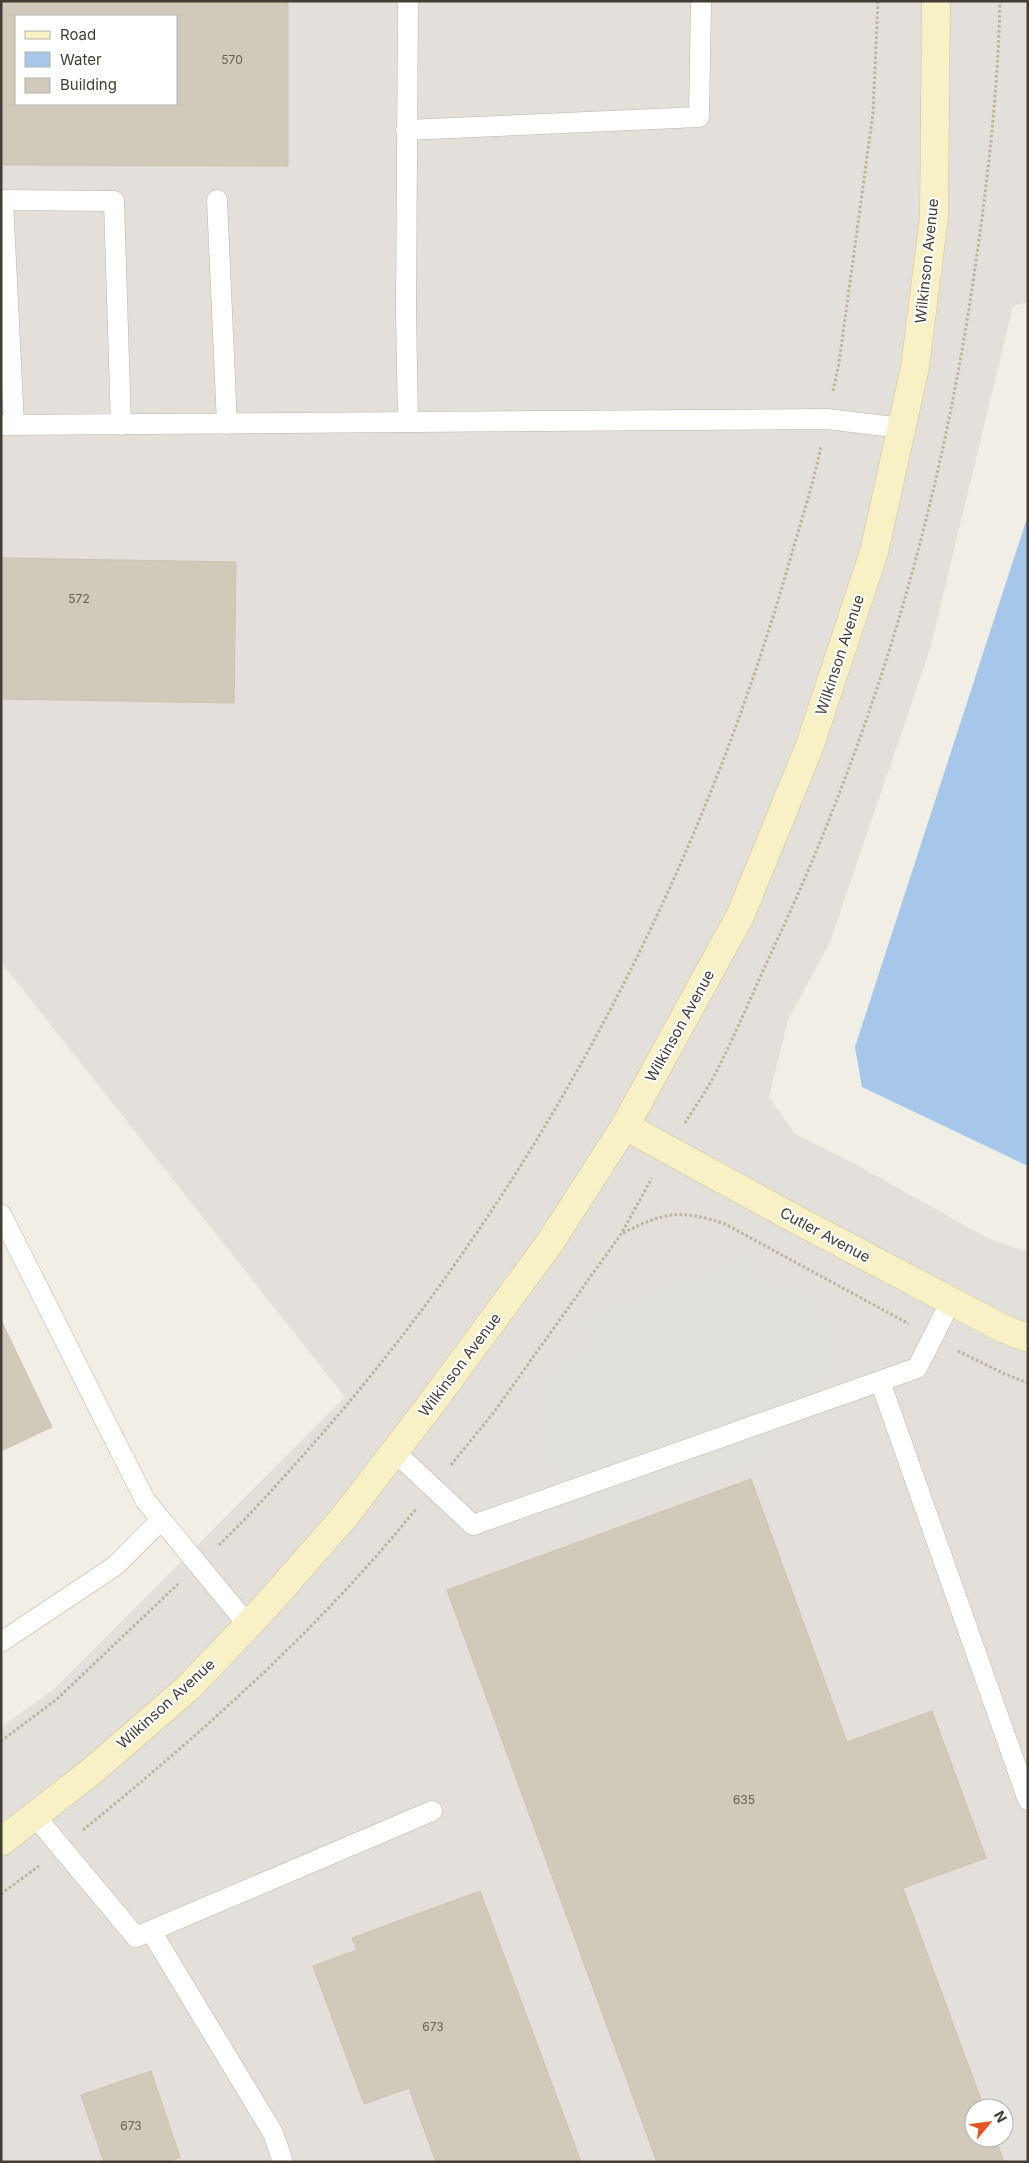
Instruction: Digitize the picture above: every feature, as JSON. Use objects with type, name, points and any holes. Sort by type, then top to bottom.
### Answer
[{"type":"street","name":"Wilkinson Avenue","points":[[1,1842],[92,1771],[189,1687],[248,1625],[345,1516],[395,1452],[549,1244],[625,1126],[741,914],[810,745],[874,552],[902,428],[915,367],[934,217],[936,1]]},
{"type":"street","name":"Cutler Avenue","points":[[625,1126],[797,1220],[951,1301],[1028,1338]]},
{"type":"lane","points":[[408,1],[406,130],[408,422]]},
{"type":"lane","points":[[406,130],[699,117],[700,1]]},
{"type":"lane","points":[[121,425],[114,201],[3,200],[8,425],[121,425],[827,419],[902,428]]},
{"type":"lane","points":[[216,200],[227,424]]},
{"type":"lane","points":[[1,1214],[145,1500],[248,1625]]},
{"type":"lane","points":[[395,1452],[473,1525],[917,1368],[951,1301]]},
{"type":"lane","points":[[880,1381],[1028,1800]]},
{"type":"lane","points":[[1,1642],[116,1566],[161,1520]]},
{"type":"lane","points":[[35,1816],[136,1937],[432,1811]]},
{"type":"lane","points":[[151,1931],[272,2133],[283,2162]]},
{"type":"path","points":[[1,1741],[57,1699],[240,1525],[365,1384],[450,1270],[531,1150],[610,1010],[669,890],[710,797],[772,624],[818,461],[839,363],[873,113],[878,1]]},
{"type":"path","points":[[622,1234],[643,1223],[669,1214],[689,1214],[725,1224],[933,1337],[1005,1374],[1028,1383]]},
{"type":"shaded area","points":[[1,1],[1028,1],[1028,302],[1013,306],[930,649],[830,942],[788,1020],[769,1097],[795,1134],[855,1164],[989,1239],[1028,1252],[1028,2162],[1,2162],[1,1727],[53,1690],[345,1397],[1,962]]},
{"type":"shaded area","points":[[748,1256],[764,1290],[781,1287],[807,1295],[830,1323],[841,1356],[755,1459],[575,1528],[539,1429],[539,1402],[560,1361],[591,1346],[580,1320]]},
{"type":"water","points":[[1028,515],[1028,1166],[862,1087],[855,1047]]},
{"type":"building","points":[[1,1],[288,1],[288,166],[1,165]]},
{"type":"building","points":[[1,558],[236,562],[234,703],[1,699]]},
{"type":"building","points":[[1,1320],[52,1427],[1,1451]]},
{"type":"building","points":[[751,1479],[847,1742],[932,1711],[986,1858],[903,1888],[980,2098],[964,2098],[964,2148],[999,2148],[1004,2162],[657,2162],[447,1590]]},
{"type":"building","points":[[480,1891],[581,2162],[436,2162],[409,2088],[364,2104],[313,1966],[357,1950],[352,1938]]},
{"type":"building","points":[[151,2071],[180,2157],[168,2162],[104,2162],[81,2095]]}]
